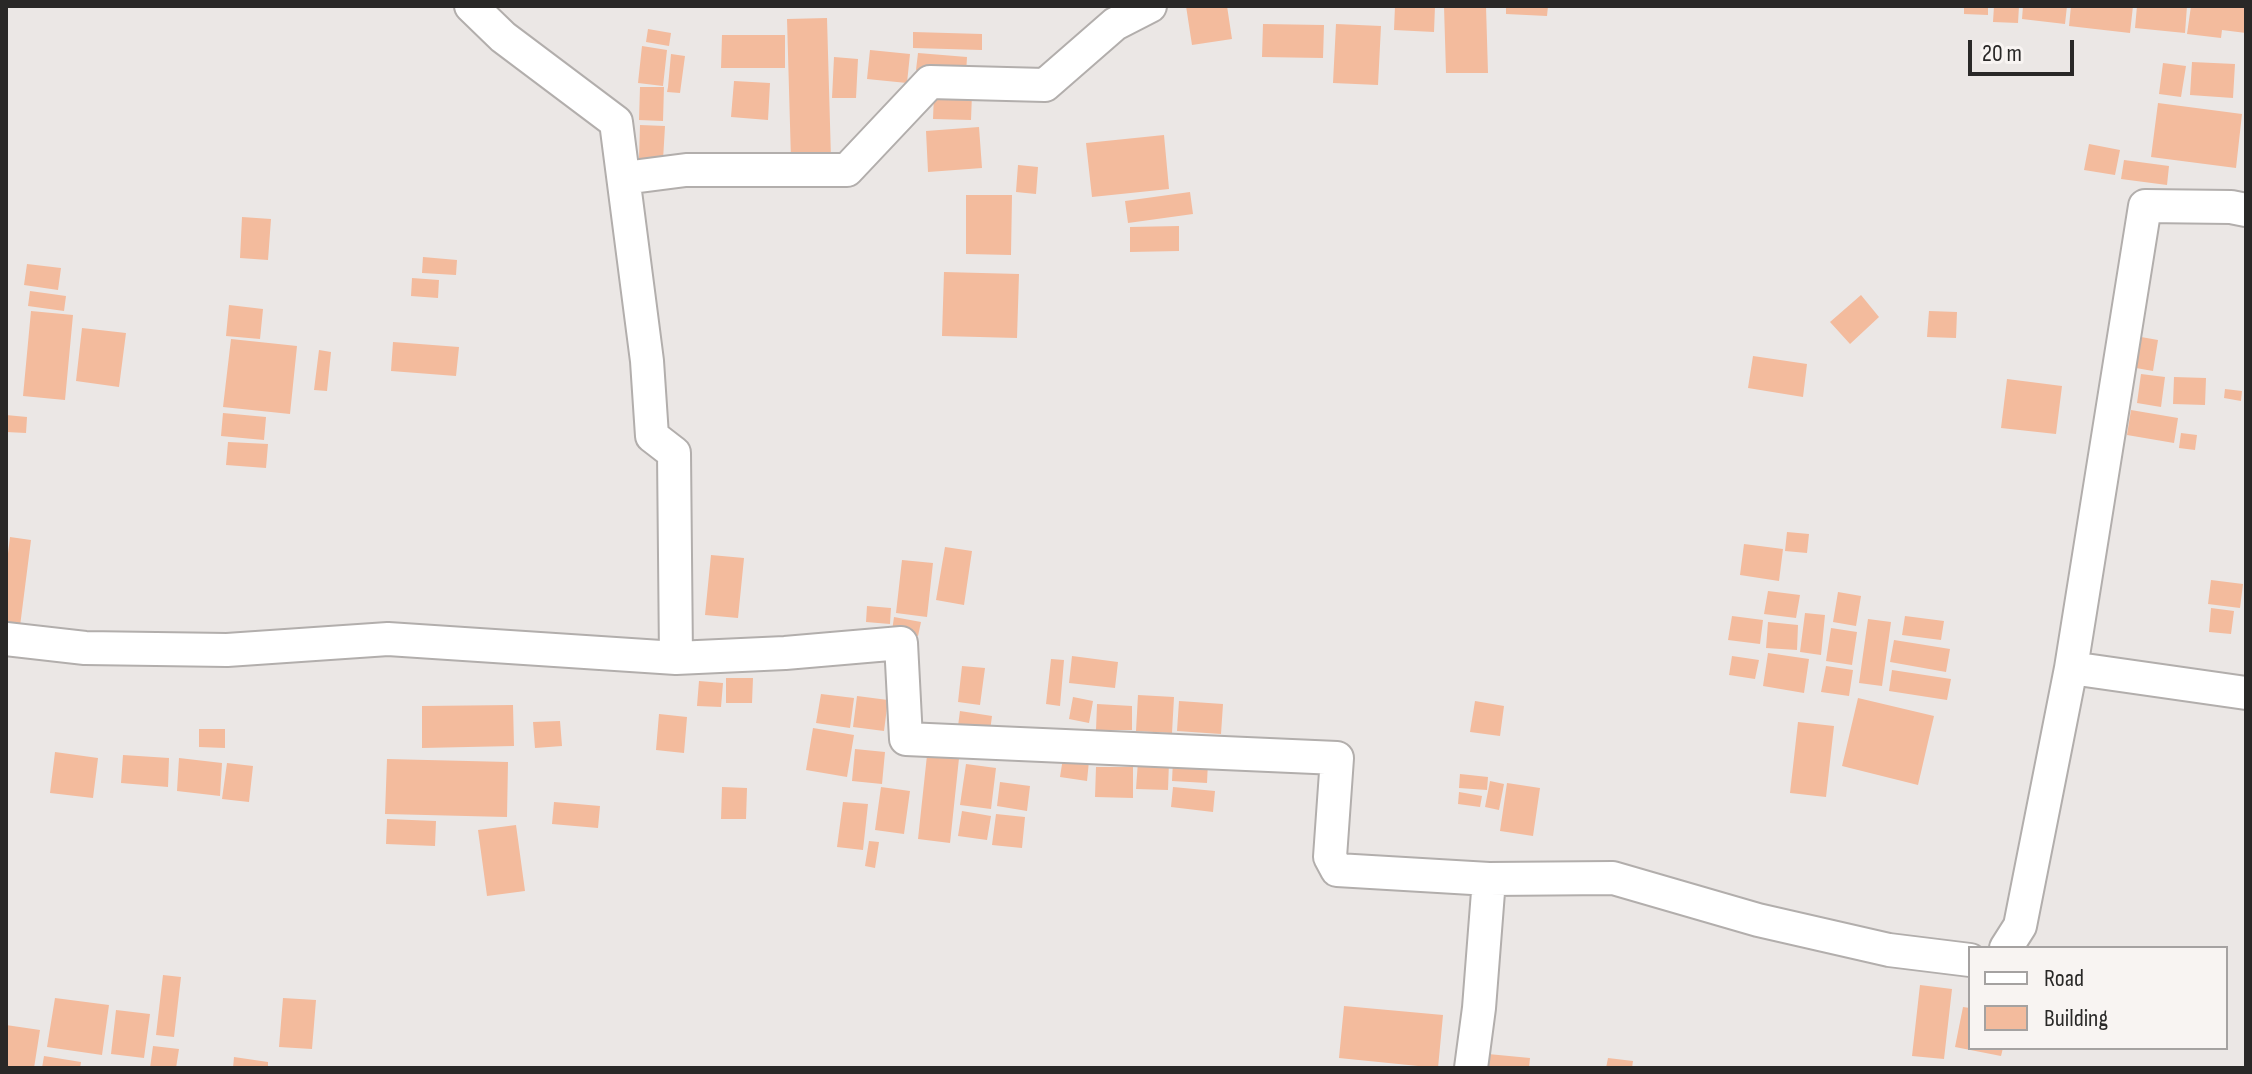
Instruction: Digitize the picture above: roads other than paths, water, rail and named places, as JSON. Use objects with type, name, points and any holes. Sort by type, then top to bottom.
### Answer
[{"type":"street","points":[[471,6],[503,37],[616,122],[647,361],[652,436],[674,453],[676,658]]},
{"type":"street","points":[[624,178],[686,170],[847,170],[930,82],[1045,85],[1115,24],[1150,6]]},
{"type":"street","points":[[2007,946],[2020,926],[2071,668],[2145,206],[2231,207],[2246,210]]},
{"type":"street","points":[[6,639],[85,648],[227,650],[388,639],[676,658],[901,643],[906,739],[1337,758],[1330,857],[1337,870],[1489,879],[1613,878],[1758,920],[1889,950],[1968,960]]},
{"type":"street","points":[[2071,668],[2246,693]]},
{"type":"street","points":[[1471,1068],[1489,879]]}]
